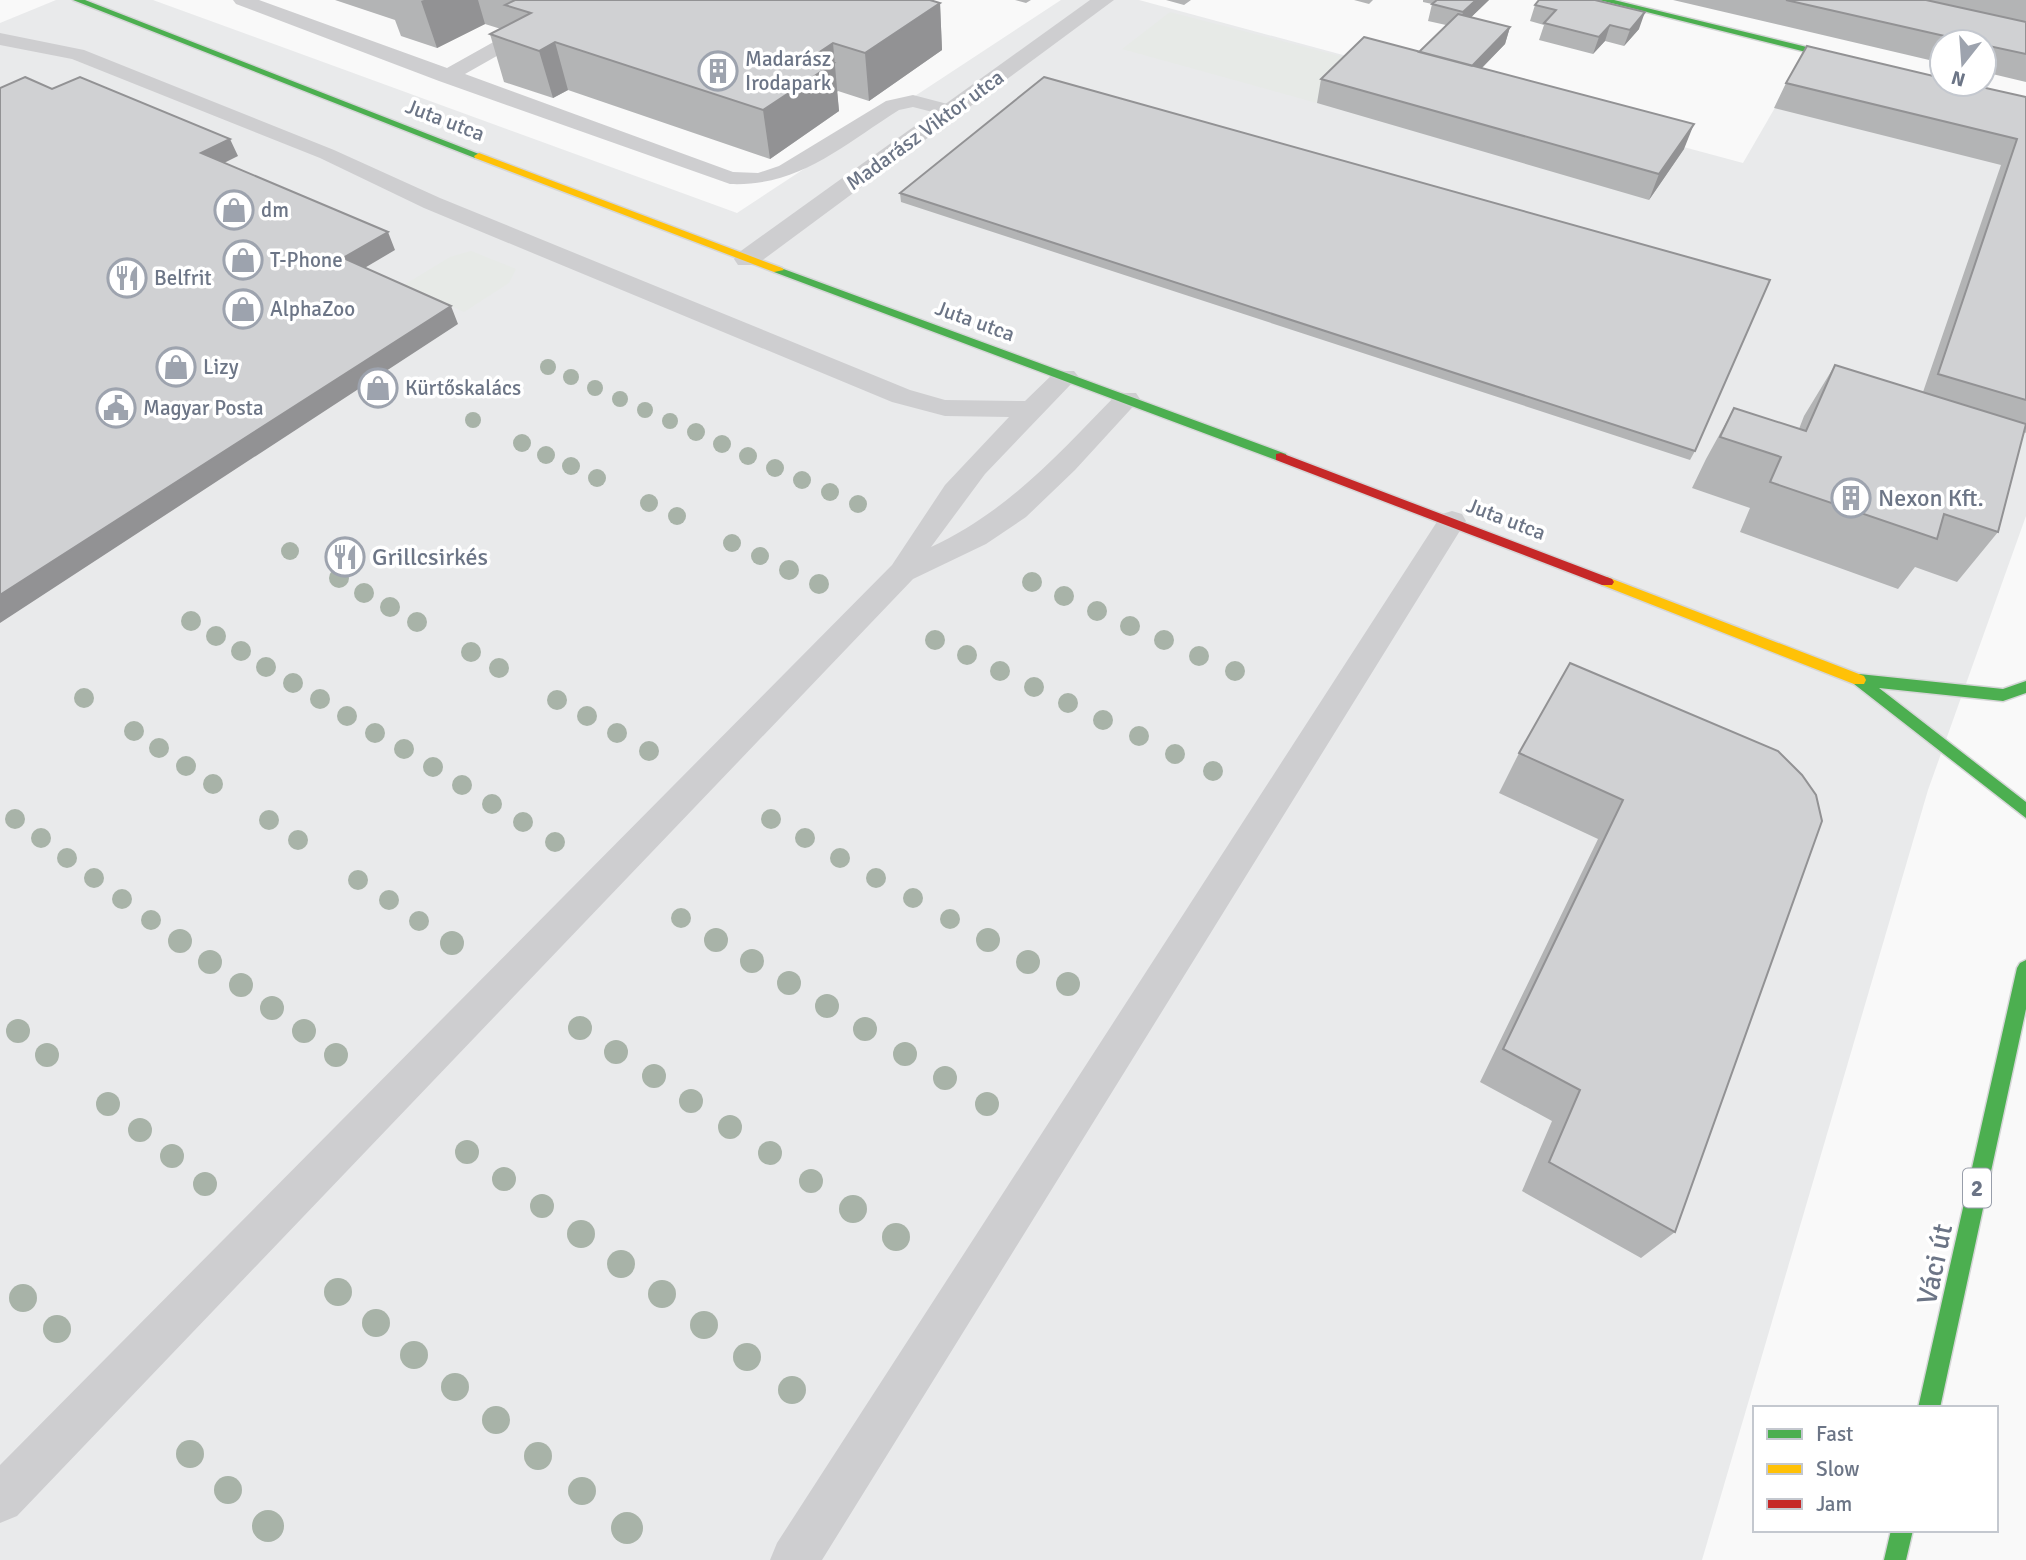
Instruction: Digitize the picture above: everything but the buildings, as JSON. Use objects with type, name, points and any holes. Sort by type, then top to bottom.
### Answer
[{"type":"street","name":"Juta utca","points":[[80,0],[747,259],[1452,521],[1859,680]]},
{"type":"street","name":"Madarász Viktor utca","points":[[747,259],[1104,0]]},
{"type":"street","points":[[1602,0],[1928,80]]},
{"type":"street","points":[[1859,680],[2003,695],[2026,687]]},
{"type":"street","points":[[1859,680],[2026,811]]},
{"type":"street","name":"Váci út","points":[[1929,1406],[2026,968]]},
{"type":"street","points":[[1895,1560],[1902,1532]]},
{"type":"lane","points":[[242,0],[446,77],[730,178],[759,178],[787,171],[892,105],[913,101]]},
{"type":"lane","points":[[446,77],[520,35]]},
{"type":"lane","points":[[3,42],[78,54],[327,154],[432,203],[602,274],[923,403],[969,410],[1032,409]]},
{"type":"lane","points":[[883,91],[952,111]]},
{"type":"lane","points":[[0,1499],[903,572],[922,534],[951,493],[1065,376]]},
{"type":"lane","points":[[903,572],[1001,521],[1038,489],[1127,399]]},
{"type":"lane","points":[[794,1560],[1452,521]]},
{"type":"shaded area","points":[[56,0],[153,0],[737,213],[1061,0],[1139,0],[1743,163],[1798,68],[2026,123],[2026,516],[1928,790],[1702,1560],[0,1560],[0,23]]},
{"type":"shaded area","points":[[1170,12],[1359,61],[1317,103],[1122,49]]},
{"type":"shaded area","points":[[471,251],[516,269],[509,283],[464,312],[404,285],[450,257]]},
{"type":"traffic: fast","points":[[77,0],[479,156]]},
{"type":"traffic: fast","points":[[1603,0],[1928,80]]},
{"type":"traffic: fast","points":[[778,270],[1281,457]]},
{"type":"traffic: fast","points":[[1859,680],[2026,811]]},
{"type":"traffic: fast","points":[[1859,680],[2003,695],[2026,687]]},
{"type":"traffic: fast","points":[[1929,1406],[2026,968]]},
{"type":"traffic: fast","points":[[1895,1560],[1902,1532]]},
{"type":"traffic: slow","points":[[479,156],[778,270]]},
{"type":"traffic: slow","points":[[1607,582],[1859,680]]},
{"type":"traffic: jam","points":[[1281,457],[1607,582]]},
{"type":"place","name":"Madarász Irodapark","points":[[718,71]]},
{"type":"place","name":"dm","points":[[234,210]]},
{"type":"place","name":"T-Phone","points":[[243,260]]},
{"type":"place","name":"Belfrit","points":[[127,278]]},
{"type":"place","name":"AlphaZoo","points":[[243,309]]},
{"type":"place","name":"Lizy","points":[[176,367]]},
{"type":"place","name":"Kürtőskalács","points":[[378,388]]},
{"type":"place","name":"Magyar Posta","points":[[116,408]]},
{"type":"place","name":"Nexon Kft.","points":[[1851,498]]},
{"type":"place","name":"Grillcsirkés","points":[[345,557]]}]
